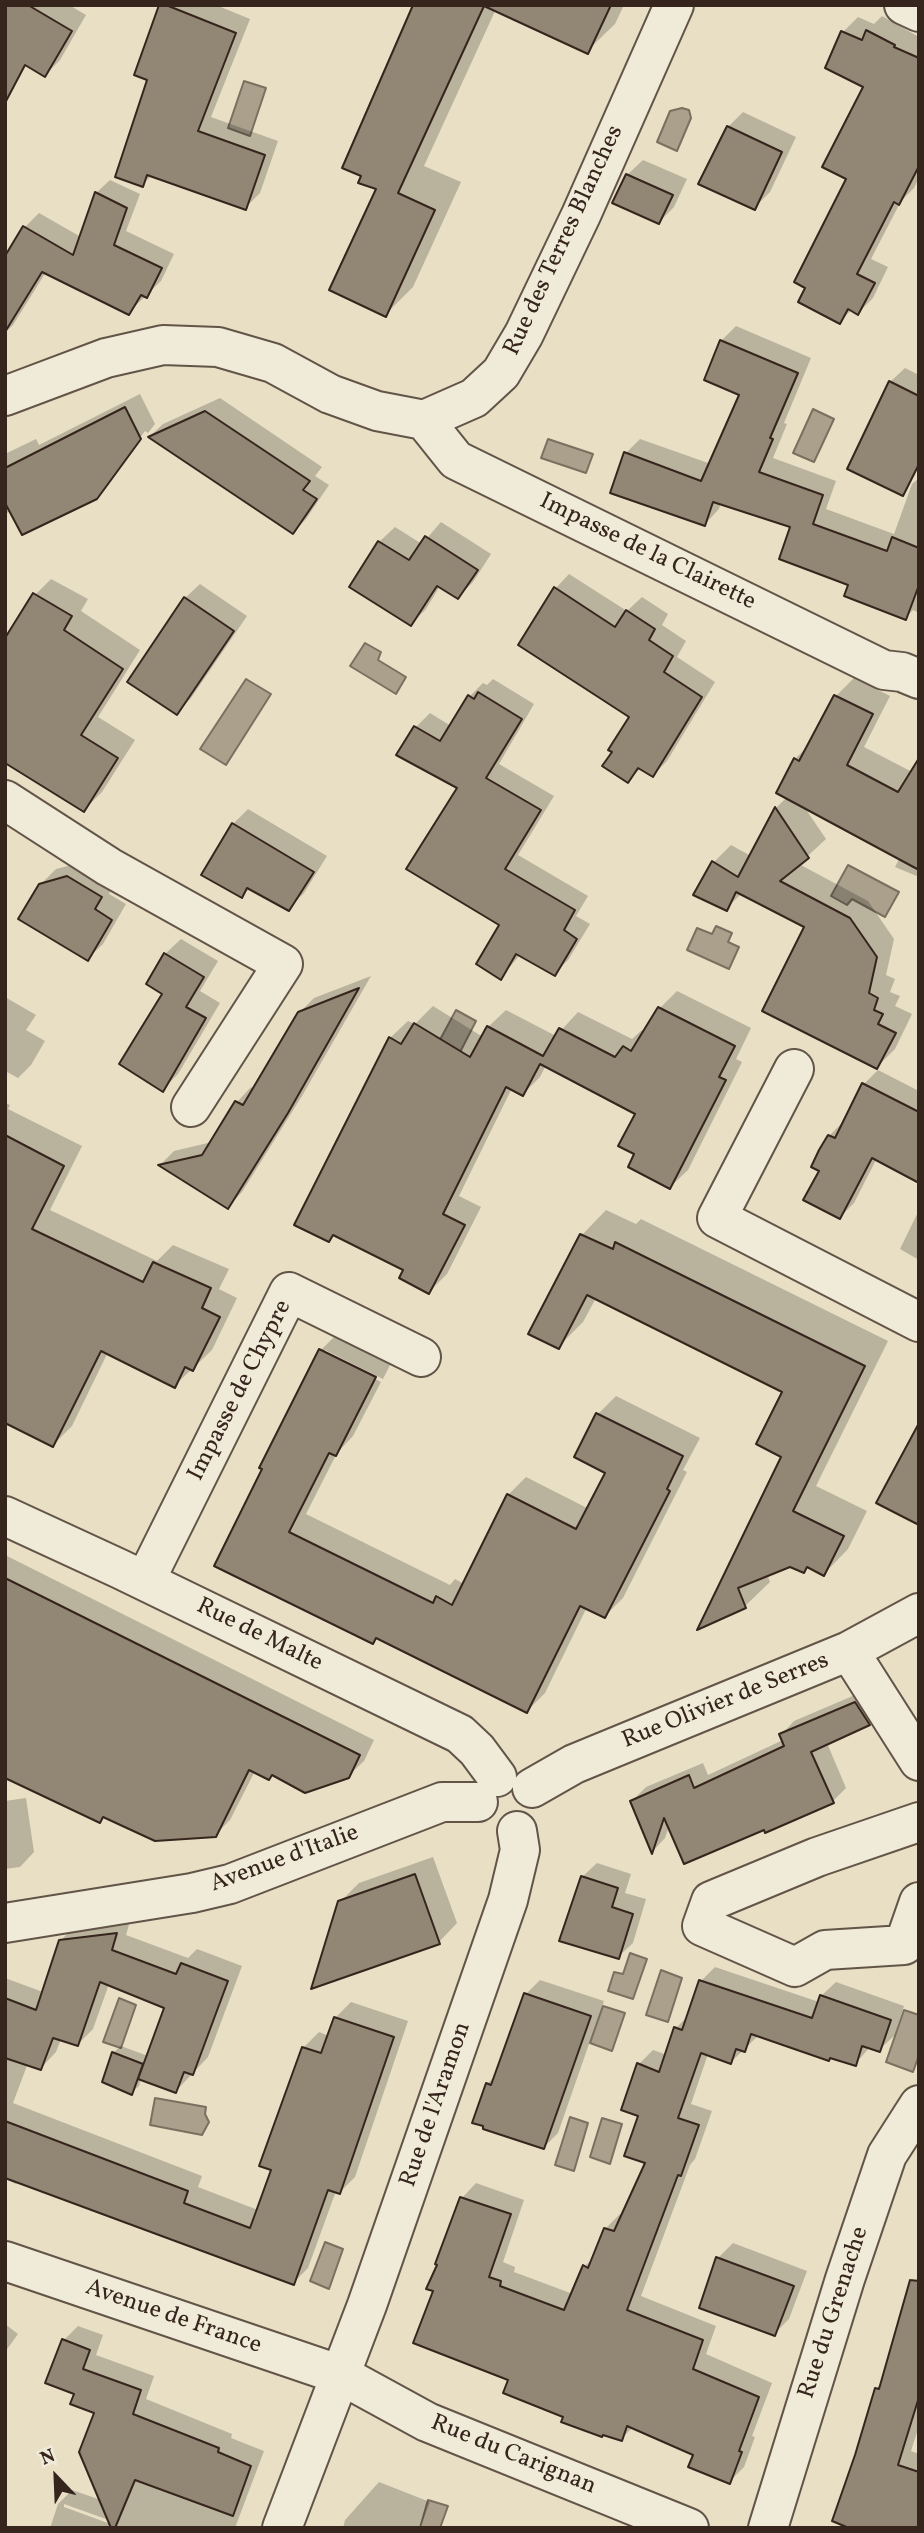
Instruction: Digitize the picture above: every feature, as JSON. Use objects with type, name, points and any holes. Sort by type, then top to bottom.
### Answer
[{"type":"street","name":"Rue des Terres Blanches","points":[[424,420],[474,398],[501,373],[524,334],[580,215],[674,5]]},
{"type":"street","points":[[904,5],[919,12]]},
{"type":"street","points":[[5,396],[106,358],[163,345],[218,347],[273,363],[330,394],[376,411],[424,420]]},
{"type":"street","name":"Impasse de la Clairette","points":[[424,420],[456,460],[902,675]]},
{"type":"street","points":[[5,800],[109,867],[283,964],[191,1107]]},
{"type":"street","points":[[794,1069],[717,1219],[919,1322]]},
{"type":"street","name":"Impasse de Chypre","points":[[145,1581],[289,1292],[412,1353]]},
{"type":"street","name":"Rue de Malte","points":[[5,1516],[460,1734],[477,1750],[502,1789],[480,1814],[485,1824],[506,1833],[517,1831]]},
{"type":"street","name":"Rue Olivier de Serres","points":[[502,1789],[574,1764],[849,1651],[919,1613]]},
{"type":"street","points":[[849,1651],[919,1761]]},
{"type":"street","name":"Avenue d'Italie","points":[[5,1923],[192,1893],[230,1884],[442,1802],[502,1789]]},
{"type":"street","points":[[919,1822],[817,1857],[711,1901],[702,1926],[796,1967],[825,1950],[911,1957],[919,1902]]},
{"type":"street","name":"Rue de l'Aramon","points":[[282,2528],[341,2375],[508,1900],[520,1850],[517,1831]]},
{"type":"street","name":"Rue du Grenache","points":[[768,2528],[845,2279],[887,2155],[919,2105]]},
{"type":"street","name":"Avenue de France","points":[[5,2261],[341,2375]]},
{"type":"street","name":"Rue du Carignan","points":[[341,2375],[428,2421],[689,2528]]},
{"type":"shaded area","points":[[244,81],[266,88],[250,136],[228,128]]},
{"type":"shaded area","points":[[682,108],[689,110],[691,118],[677,151],[657,142],[670,111]]},
{"type":"shaded area","points":[[813,409],[834,419],[814,462],[793,453]]},
{"type":"shaded area","points":[[548,439],[593,454],[586,473],[541,458]]},
{"type":"shaded area","points":[[365,643],[381,652],[378,660],[406,677],[396,694],[350,666]]},
{"type":"shaded area","points":[[246,679],[271,694],[226,765],[200,749]]},
{"type":"shaded area","points":[[848,865],[899,892],[885,917],[852,899],[847,905],[831,896]]},
{"type":"shaded area","points":[[716,926],[732,933],[728,942],[739,947],[729,969],[687,950],[697,928],[712,934]]},
{"type":"shaded area","points":[[456,1010],[476,1021],[456,1060],[435,1049]]},
{"type":"shaded area","points":[[630,1953],[647,1959],[633,1999],[608,1991],[614,1972],[623,1974]]},
{"type":"shaded area","points":[[661,1970],[682,1978],[668,2022],[646,2015]]},
{"type":"shaded area","points":[[119,1998],[136,2005],[121,2048],[103,2042]]},
{"type":"shaded area","points":[[603,2006],[625,2013],[612,2051],[590,2043]]},
{"type":"shaded area","points":[[904,2010],[919,2015],[919,2055],[913,2072],[886,2062]]},
{"type":"shaded area","points":[[155,2098],[206,2107],[205,2114],[209,2122],[202,2135],[150,2125]]},
{"type":"shaded area","points":[[570,2117],[588,2123],[574,2171],[555,2165]]},
{"type":"shaded area","points":[[602,2118],[622,2124],[610,2164],[590,2157]]},
{"type":"shaded area","points":[[325,2242],[343,2249],[329,2289],[310,2281]]},
{"type":"shaded area","points":[[428,2500],[448,2506],[440,2528],[420,2528]]},
{"type":"building","points":[[5,5],[28,5],[72,31],[45,77],[25,65],[5,103]]},
{"type":"building","points":[[159,5],[166,5],[236,33],[198,131],[265,155],[246,210],[147,175],[143,187],[115,177],[147,80],[134,75]]},
{"type":"building","points":[[413,5],[611,5],[588,54],[484,6],[398,193],[435,210],[386,317],[329,290],[376,189],[358,183],[361,176],[342,168]]},
{"type":"building","points":[[866,30],[919,58],[919,166],[899,205],[894,202],[857,274],[875,283],[858,315],[848,309],[840,324],[798,302],[805,288],[794,282],[846,179],[822,167],[863,87],[825,68],[841,31],[862,40]]},
{"type":"building","points":[[727,126],[782,152],[755,210],[698,184]]},
{"type":"building","points":[[626,174],[673,195],[659,224],[612,203]]},
{"type":"building","points":[[95,192],[127,208],[114,245],[162,268],[147,298],[141,295],[129,315],[42,272],[5,332],[5,256],[23,226],[73,255]]},
{"type":"building","points":[[720,340],[798,373],[770,438],[773,439],[759,472],[823,495],[813,524],[887,551],[892,537],[919,548],[919,585],[906,620],[844,596],[848,585],[779,559],[790,527],[713,502],[705,526],[610,493],[624,452],[701,481],[739,395],[704,380]]},
{"type":"building","points":[[889,381],[919,396],[919,464],[903,496],[847,469]]},
{"type":"building","points":[[125,407],[141,439],[97,499],[22,535],[5,503],[5,468]]},
{"type":"building","points":[[205,411],[310,481],[303,490],[317,499],[293,534],[148,437]]},
{"type":"building","points":[[425,536],[478,570],[458,599],[437,586],[411,626],[349,587],[378,541],[409,560]]},
{"type":"building","points":[[554,587],[615,627],[626,610],[655,629],[649,640],[673,656],[664,672],[702,697],[653,777],[638,768],[628,783],[602,766],[612,752],[608,750],[629,717],[518,645]]},
{"type":"building","points":[[33,593],[72,616],[64,630],[123,669],[81,735],[118,758],[84,812],[5,763],[5,638]]},
{"type":"building","points":[[184,597],[234,631],[177,715],[127,682]]},
{"type":"building","points":[[478,692],[522,719],[486,778],[541,810],[505,869],[575,910],[564,930],[577,939],[555,976],[516,954],[501,980],[476,964],[499,925],[406,869],[457,788],[396,755],[414,726],[440,741],[468,695],[474,699]]},
{"type":"building","points":[[834,695],[873,714],[847,765],[898,792],[919,758],[919,870],[776,793],[794,758],[799,761]]},
{"type":"building","points":[[775,807],[809,858],[780,881],[850,918],[877,957],[869,993],[878,998],[874,1010],[883,1014],[878,1024],[896,1033],[877,1069],[762,1011],[804,927],[736,892],[727,911],[693,895],[712,861],[738,877]]},
{"type":"building","points":[[232,823],[314,872],[289,911],[247,888],[242,898],[201,875]]},
{"type":"building","points":[[67,876],[102,897],[95,909],[112,920],[88,961],[18,919],[39,884]]},
{"type":"building","points":[[164,953],[204,977],[186,1007],[206,1018],[163,1092],[119,1064],[162,994],[146,984]]},
{"type":"building","points":[[359,988],[288,1113],[228,1209],[158,1165],[202,1155],[235,1101],[243,1105],[298,1012]]},
{"type":"building","points":[[658,1007],[735,1046],[719,1077],[726,1080],[670,1189],[628,1167],[634,1154],[618,1146],[635,1114],[540,1064],[523,1096],[506,1087],[443,1214],[465,1225],[429,1294],[399,1278],[403,1270],[333,1235],[329,1242],[294,1225],[389,1037],[401,1044],[414,1023],[470,1057],[487,1026],[543,1056],[559,1028],[615,1057],[623,1046],[631,1051]]},
{"type":"building","points":[[862,1083],[919,1112],[919,1183],[872,1158],[840,1219],[803,1200],[819,1171],[811,1167],[819,1150],[828,1135],[835,1138]]},
{"type":"building","points":[[5,1135],[64,1166],[32,1229],[143,1282],[153,1262],[211,1288],[202,1308],[220,1317],[193,1371],[185,1367],[175,1388],[101,1351],[53,1447],[5,1423]]},
{"type":"building","points":[[580,1234],[613,1249],[615,1242],[865,1366],[793,1511],[844,1536],[824,1576],[807,1567],[804,1573],[790,1567],[738,1588],[746,1608],[697,1630],[781,1457],[756,1444],[782,1392],[587,1295],[559,1349],[528,1334]]},
{"type":"building","points":[[319,1349],[376,1377],[336,1456],[329,1453],[289,1532],[433,1603],[436,1596],[452,1605],[507,1494],[576,1529],[605,1473],[574,1457],[596,1413],[683,1456],[667,1489],[670,1491],[605,1618],[580,1606],[527,1713],[376,1638],[373,1644],[214,1566],[262,1469],[259,1468]]},
{"type":"building","points":[[919,1423],[919,1525],[876,1503]]},
{"type":"building","points":[[5,1578],[360,1755],[349,1778],[305,1793],[272,1775],[269,1780],[249,1770],[216,1837],[155,1841],[103,1817],[100,1823],[5,1778]]},
{"type":"building","points":[[855,1702],[870,1725],[811,1752],[834,1803],[684,1864],[664,1818],[652,1854],[630,1801],[689,1775],[694,1788],[784,1746],[779,1734]]},
{"type":"building","points":[[415,1874],[440,1944],[311,1989],[338,1901]]},
{"type":"building","points":[[581,1876],[618,1888],[612,1907],[633,1914],[619,1959],[559,1941]]},
{"type":"building","points":[[117,1933],[112,1950],[176,1974],[181,1963],[228,1981],[193,2075],[184,2072],[176,2093],[138,2079],[164,2008],[100,1982],[78,2046],[53,2038],[41,2070],[5,2058],[5,1998],[36,2010],[59,1940]]},
{"type":"building","points":[[699,1980],[812,2018],[820,1995],[891,2020],[880,2052],[862,2046],[856,2066],[830,2058],[829,2061],[751,2034],[745,2052],[736,2049],[731,2064],[701,2053],[678,2118],[699,2125],[627,2310],[703,2340],[693,2369],[759,2397],[730,2484],[688,2467],[693,2455],[627,2426],[622,2441],[603,2435],[602,2437],[561,2422],[563,2417],[503,2393],[508,2380],[413,2343],[433,2291],[426,2289],[460,2197],[511,2214],[489,2277],[501,2281],[500,2286],[564,2310],[583,2265],[588,2268],[604,2228],[614,2231],[645,2163],[624,2156],[638,2116],[621,2110],[637,2063],[659,2072],[674,2027],[682,2030]]},
{"type":"building","points":[[524,1993],[591,2016],[544,2149],[472,2123],[486,2083],[491,2085]]},
{"type":"building","points":[[334,2017],[394,2037],[340,2194],[328,2190],[294,2285],[5,2178],[5,2121],[188,2191],[184,2203],[250,2228],[271,2170],[259,2166],[302,2047],[321,2053]]},
{"type":"building","points":[[112,2052],[143,2064],[132,2095],[102,2082]]},
{"type":"building","points":[[716,2257],[794,2286],[775,2336],[699,2308]]},
{"type":"building","points":[[910,2280],[919,2281],[919,2397],[898,2465],[919,2472],[919,2528],[849,2528],[832,2521],[875,2388],[879,2389]]},
{"type":"building","points":[[62,2339],[90,2350],[83,2369],[141,2390],[133,2414],[219,2448],[218,2452],[251,2466],[233,2516],[135,2480],[115,2528],[111,2528],[79,2452],[94,2413],[70,2404],[74,2394],[45,2383]]}]
